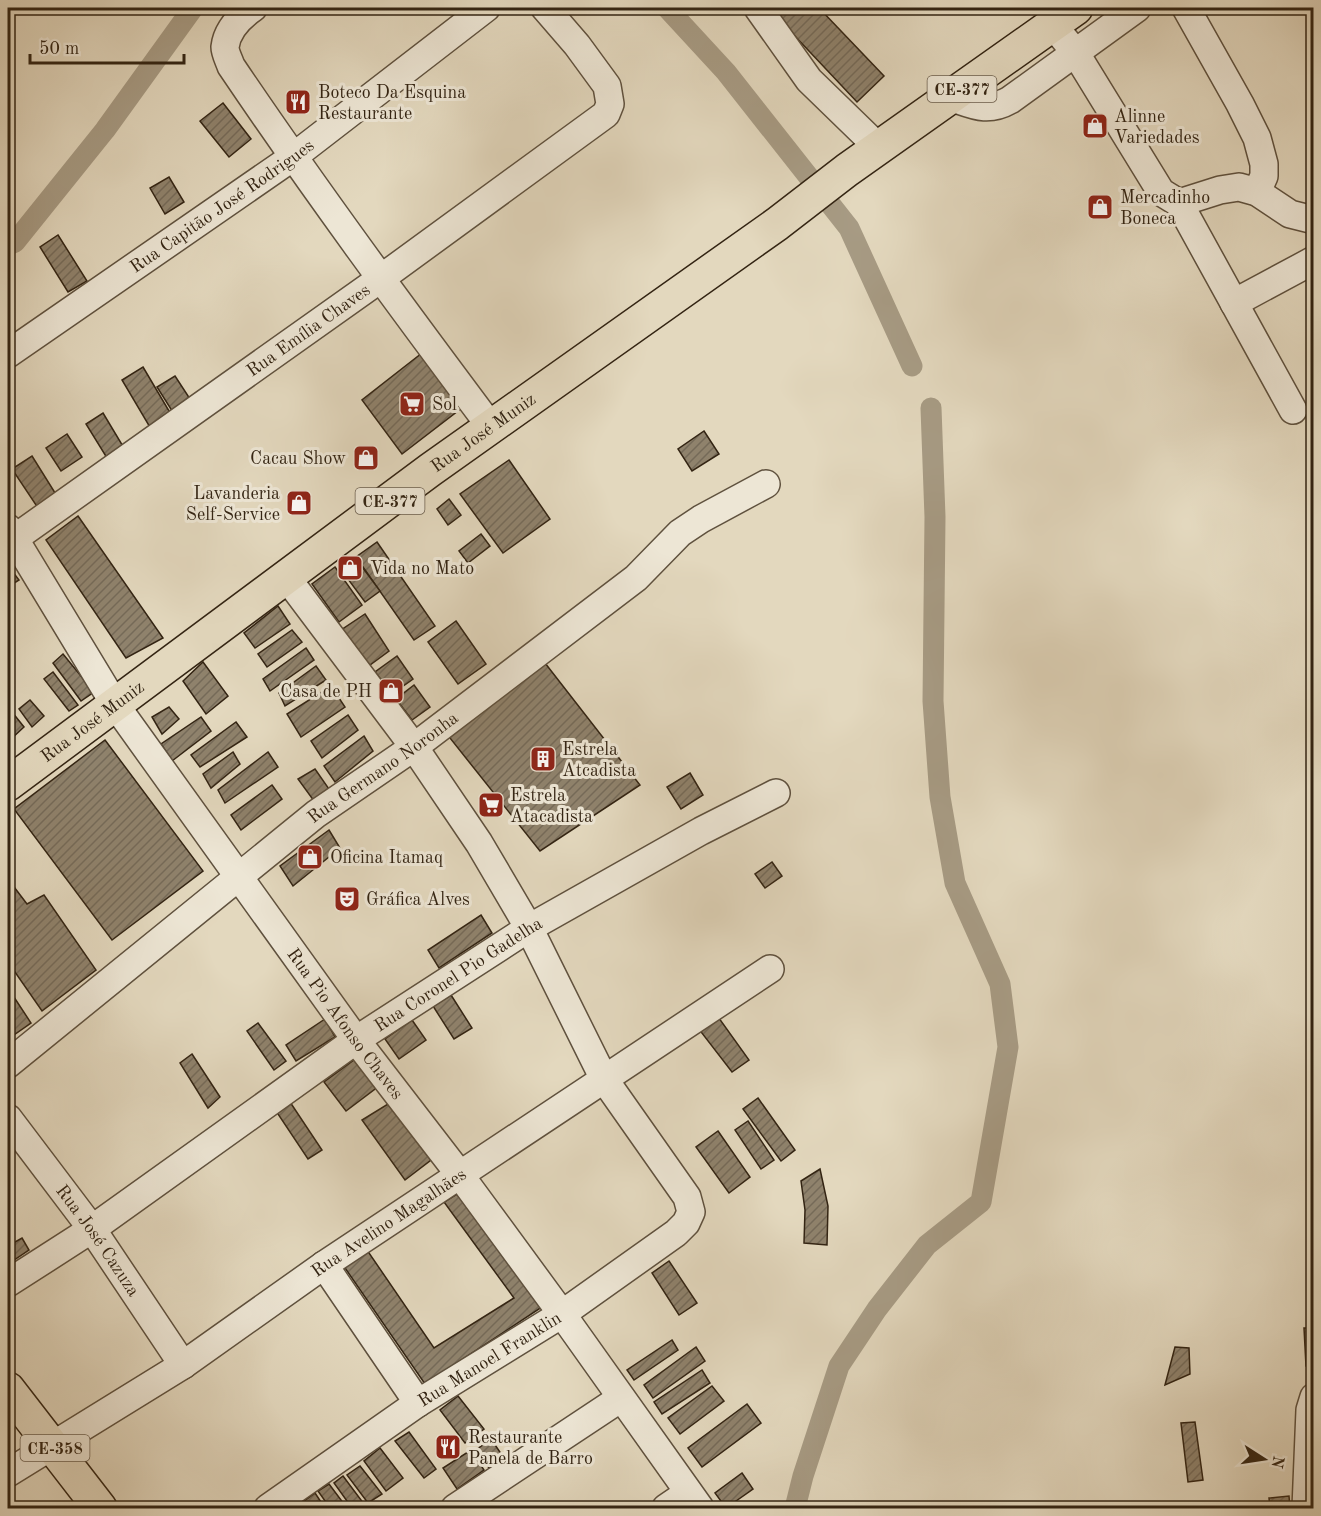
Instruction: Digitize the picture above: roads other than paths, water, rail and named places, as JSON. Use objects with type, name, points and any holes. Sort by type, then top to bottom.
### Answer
[{"type":"main road","name":"CE-377","points":[[879,148],[1064,16]]},
{"type":"main road","name":"Rua José Muniz","points":[[8,784],[430,471],[777,224],[879,148]]},
{"type":"main road","name":"CE-358","points":[[8,1389],[100,1509]]},
{"type":"street","points":[[253,8],[243,15],[230,31],[225,49],[231,66],[380,279],[491,427]]},
{"type":"street","name":"Rua Capitão José Rodrigues","points":[[8,354],[293,157],[486,8]]},
{"type":"street","name":"Rua Emília Chaves","points":[[9,537],[380,279],[606,114],[610,104],[607,86],[545,8]]},
{"type":"street","points":[[758,8],[809,80],[879,148]]},
{"type":"street","points":[[950,97],[982,107],[999,106],[1137,8]]},
{"type":"street","points":[[1186,8],[1257,138],[1264,164],[1264,176],[1257,192]]},
{"type":"street","points":[[1064,16],[1075,52],[1161,192],[1179,203],[1293,410]]},
{"type":"street","points":[[1179,203],[1220,190],[1239,187],[1257,192],[1281,209],[1314,220]]},
{"type":"street","points":[[1234,303],[1314,260]]},
{"type":"street","name":"Rua Germano Noronha","points":[[8,1064],[316,814],[414,747],[636,578],[680,533],[766,483]]},
{"type":"street","name":"Rua Pio Afonso Chaves","points":[[9,537],[114,704],[356,1040],[460,1175],[562,1314],[694,1501]]},
{"type":"street","points":[[286,578],[414,747],[479,843],[529,928],[604,1079]]},
{"type":"street","name":"Rua Coronel Pio Gadelha","points":[[8,1283],[92,1228],[356,1040],[529,928],[701,831],[776,793]]},
{"type":"street","name":"Rua Avelino Magalhães","points":[[8,1473],[183,1365],[324,1265],[770,969]]},
{"type":"street","name":"Rua Manoel Franklin","points":[[268,1509],[418,1403],[562,1314],[676,1233],[686,1223],[691,1212],[687,1197],[604,1079]]},
{"type":"street","name":"Rua José Cazuza","points":[[8,1118],[92,1228],[183,1365]]},
{"type":"street","points":[[324,1265],[418,1403]]},
{"type":"street","points":[[1306,1509],[1310,1410],[1314,1397]]},
{"type":"street","points":[[455,1509],[621,1398]]},
{"type":"street","points":[[666,1509],[694,1501]]},
{"type":"waterway","points":[[8,245],[15,242],[105,130],[193,8]]},
{"type":"waterway","points":[[667,8],[726,72],[849,228],[912,366]]},
{"type":"waterway","points":[[795,1508],[803,1476],[839,1366],[877,1309],[927,1245],[981,1202],[1008,1047],[1000,984],[955,883],[940,797],[933,701],[935,517],[931,408]]},
{"type":"place","name":"Boteco Da Esquina Restaurante","points":[[298,102]]},
{"type":"place","name":"Alinne Variedades","points":[[1095,126]]},
{"type":"place","name":"Mercadinho Boneca","points":[[1100,207]]},
{"type":"place","name":"Sol","points":[[412,404]]},
{"type":"place","name":"Cacau Show","points":[[366,458]]},
{"type":"place","name":"Lavanderia Self-Service","points":[[299,503]]},
{"type":"place","name":"Vida no Mato","points":[[350,568]]},
{"type":"place","name":"Casa de PH","points":[[391,691]]},
{"type":"place","name":"Estrela Atcadista","points":[[543,759]]},
{"type":"place","name":"Estrela Atacadista","points":[[491,805]]},
{"type":"place","name":"Oficina Itamaq","points":[[310,857]]},
{"type":"place","name":"Gráfica Alves","points":[[347,899]]},
{"type":"place","name":"Restaurante Panela de Barro","points":[[448,1447]]}]
